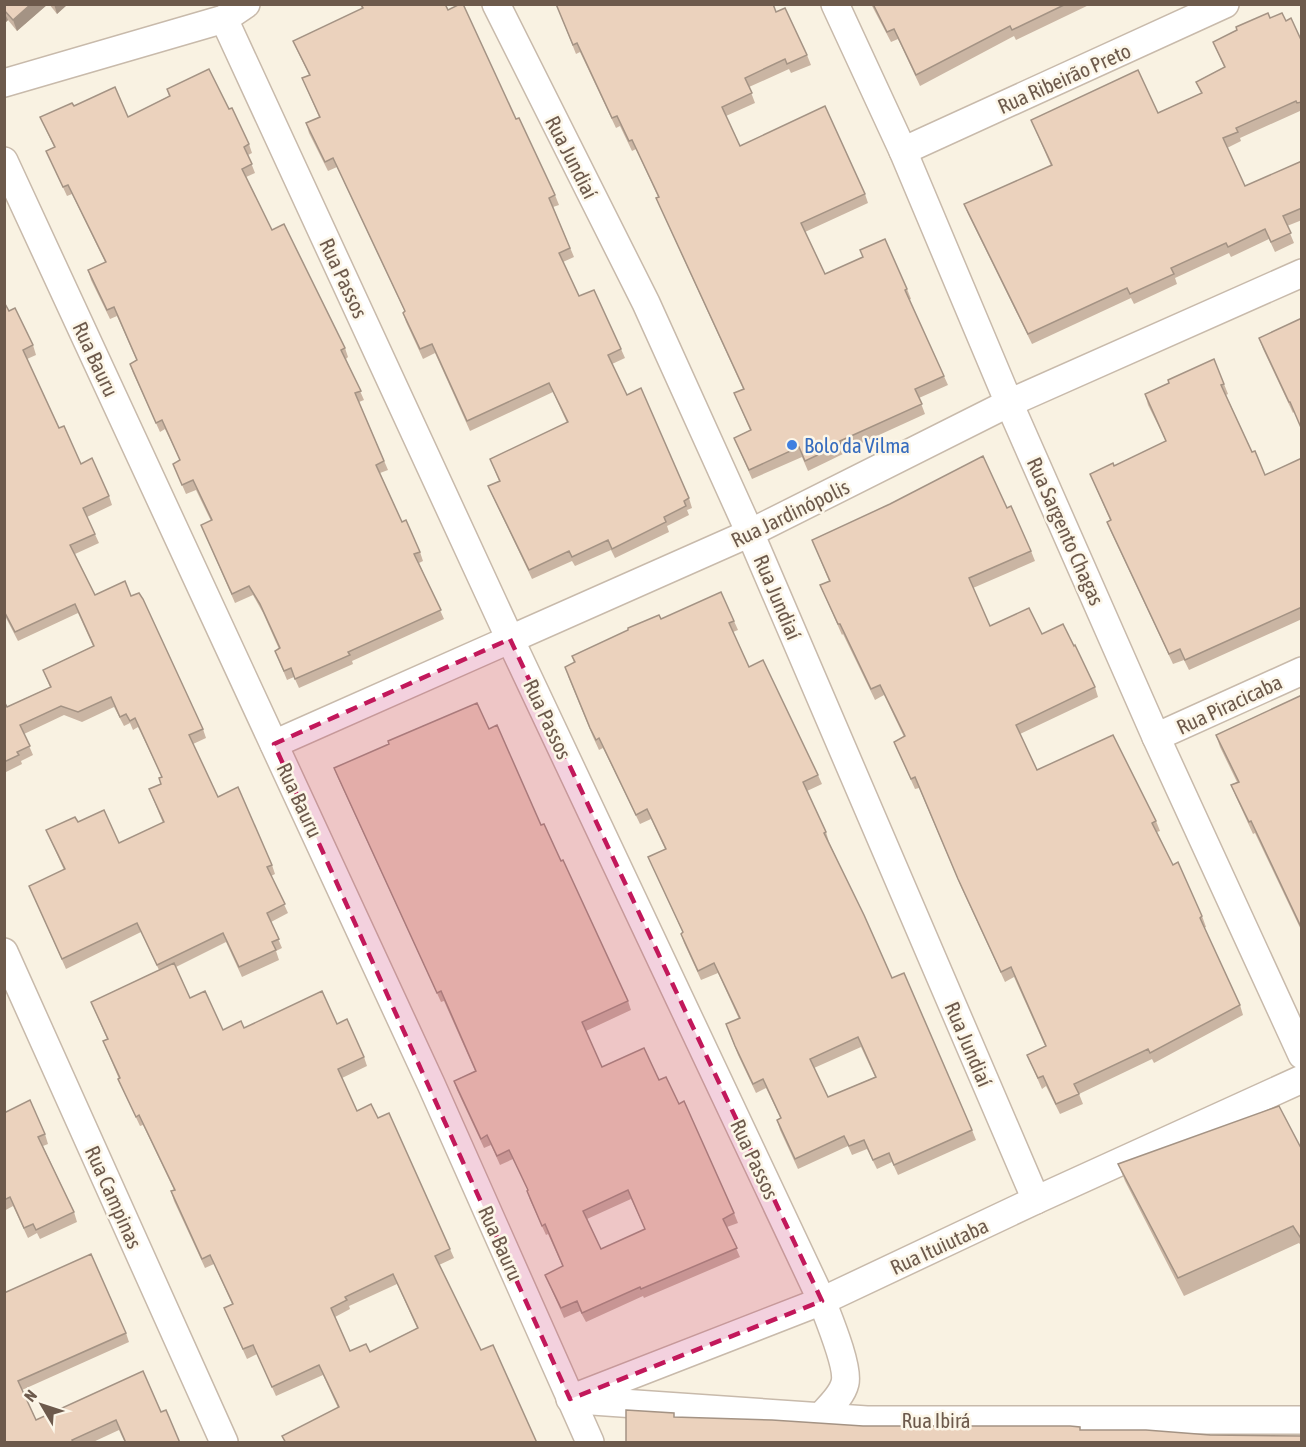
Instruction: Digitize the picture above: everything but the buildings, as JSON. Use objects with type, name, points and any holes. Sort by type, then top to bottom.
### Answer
[{"type":"street","points":[[4,83],[224,19],[246,4]]},
{"type":"street","name":"Rua Jundiaí","points":[[496,4],[646,303],[750,533],[1036,1200]]},
{"type":"street","name":"Rua Sargento Chagas","points":[[835,4],[903,151],[1009,403],[1156,737],[1302,1055]]},
{"type":"street","name":"Rua Ribeirão Preto","points":[[903,151],[1225,4]]},
{"type":"street","name":"Rua Passos","points":[[224,19],[510,639],[822,1301],[839,1346],[846,1381],[836,1400],[820,1417]]},
{"type":"street","name":"Rua Bauru","points":[[4,161],[431,1084],[590,1443]]},
{"type":"street","name":"Rua Jardinópolis","points":[[274,744],[750,533],[1009,403],[1302,273]]},
{"type":"street","name":"Rua Piracicaba","points":[[1156,737],[1302,671]]},
{"type":"street","name":"Rua Campinas","points":[[4,952],[224,1443]]},
{"type":"street","name":"Rua Ituiutaba","points":[[570,1399],[822,1301],[1036,1200],[1302,1079]]},
{"type":"street","name":"Rua Ibirá","points":[[570,1399],[867,1420],[1302,1420]]},
{"type":"highlighted area","points":[[510,639],[822,1301],[570,1399],[274,744]]},
{"type":"place","name":"Bolo da Vilma","points":[[792,445]]}]
